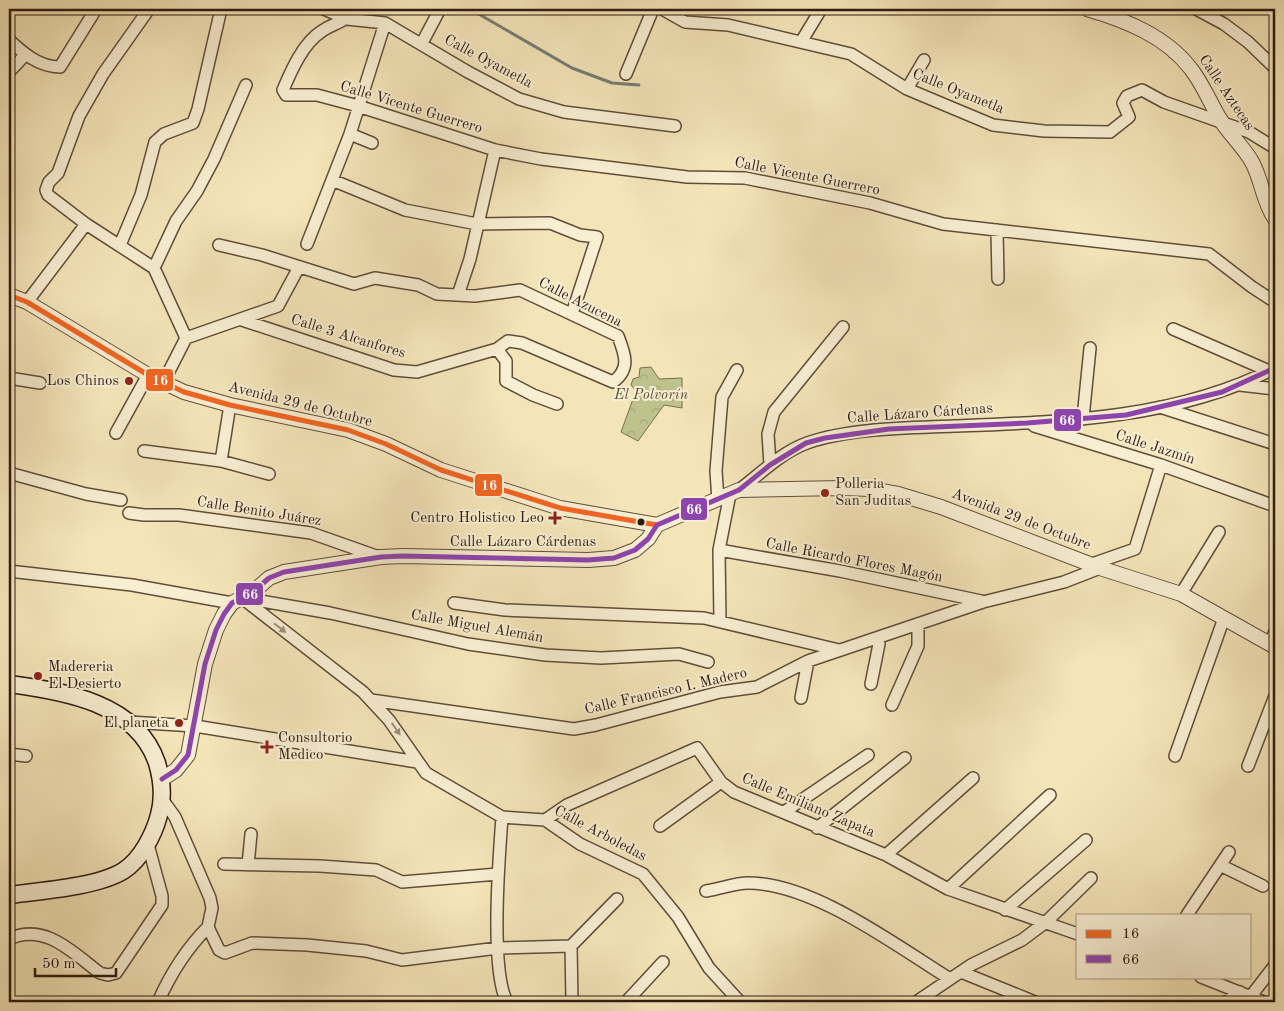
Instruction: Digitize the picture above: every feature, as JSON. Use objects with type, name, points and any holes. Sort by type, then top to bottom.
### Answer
[{"type":"main road","points":[[9,684],[57,690],[108,710],[129,722],[142,733],[152,748],[162,779],[162,799],[156,824],[132,864],[114,876],[51,890],[9,895]]},
{"type":"street","points":[[9,40],[25,55],[51,67],[60,67],[96,9]]},
{"type":"street","points":[[149,9],[103,74],[79,116],[58,173],[49,182],[46,190],[48,195],[86,224],[154,268],[186,338]]},
{"type":"street","points":[[120,245],[141,195],[156,142],[164,134],[193,123],[198,109],[221,9]]},
{"type":"street","name":"Calle Oyametla","points":[[324,9],[385,23],[422,43],[468,72],[519,99],[564,112],[675,126]]},
{"type":"street","points":[[422,43],[440,9]]},
{"type":"street","points":[[626,74],[653,9]]},
{"type":"street","name":"Calle Oyametla","points":[[662,9],[685,22],[728,25],[851,54],[907,89],[976,118],[1018,130],[1110,132],[1128,117],[1123,103],[1127,96],[1142,90],[1164,102],[1220,120]]},
{"type":"street","points":[[801,42],[821,9]]},
{"type":"street","name":"Calle Aztecas","points":[[1087,9],[1125,20],[1158,40],[1182,58],[1201,83],[1220,120],[1253,163],[1270,212],[1275,219]]},
{"type":"street","points":[[1196,9],[1224,24],[1248,42],[1275,68]]},
{"type":"street","name":"Calle Vicente Guerrero","points":[[351,14],[321,31],[309,44],[290,74],[283,90],[286,95],[317,95],[358,106],[496,150],[541,159],[687,177],[745,178],[870,203],[943,224],[1209,254],[1260,293],[1275,302]]},
{"type":"street","points":[[307,244],[350,134],[385,23]]},
{"type":"street","points":[[9,72],[25,55]]},
{"type":"street","points":[[907,89],[924,60]]},
{"type":"street","points":[[154,268],[176,221],[197,191],[214,159],[246,85]]},
{"type":"street","points":[[1220,120],[1249,132],[1275,148]]},
{"type":"street","points":[[350,134],[372,143]]},
{"type":"street","points":[[458,295],[470,259],[496,150]]},
{"type":"street","points":[[332,180],[404,210],[477,224],[550,224],[580,235],[597,237],[572,314]]},
{"type":"street","points":[[27,302],[86,224]]},
{"type":"street","points":[[997,230],[998,280]]},
{"type":"street","name":"Calle Azucena","points":[[219,245],[262,255],[354,284],[375,278],[418,285],[437,294],[475,296],[520,290],[618,336],[627,364],[622,376],[614,382]]},
{"type":"street","points":[[163,383],[186,338],[278,306],[299,267]]},
{"type":"street","name":"Avenida 29 de Octubre","points":[[9,295],[27,302],[148,375],[184,392],[230,406],[348,430],[386,444],[441,470],[560,508],[657,525]]},
{"type":"street","name":"Calle 3 Alcanfores","points":[[242,320],[394,370],[417,372],[497,349],[508,341],[522,343],[614,382]]},
{"type":"street","points":[[770,465],[768,434],[774,412],[843,327]]},
{"type":"street","points":[[1173,329],[1272,370]]},
{"type":"street","points":[[1083,418],[1090,348]]},
{"type":"street","points":[[497,349],[506,361],[506,381],[533,396],[557,404]]},
{"type":"street","points":[[720,621],[719,550],[729,495],[716,471],[722,397],[737,370]]},
{"type":"street","name":"Calle Lázaro Cárdenas","points":[[162,779],[176,770],[188,755],[195,726],[205,664],[216,630],[237,600],[253,592],[269,578],[284,572],[381,557],[588,560],[614,558],[636,550],[648,539],[657,525],[729,495],[770,465],[806,443],[825,438],[889,429],[1027,423],[1126,415],[1222,392],[1272,370]]},
{"type":"street","points":[[116,433],[148,375]]},
{"type":"street","points":[[9,378],[40,383]]},
{"type":"street","points":[[1238,385],[1275,389]]},
{"type":"street","points":[[221,462],[230,406]]},
{"type":"street","points":[[1159,406],[1275,444]]},
{"type":"street","name":"Calle Jazmín","points":[[1027,423],[1161,465],[1272,505]]},
{"type":"street","points":[[144,451],[221,462],[269,474]]},
{"type":"street","name":"Calle Francisco I. Madero","points":[[371,700],[574,729],[720,692],[757,686],[808,660],[983,602],[1055,584],[1135,549],[1161,465]]},
{"type":"street","points":[[9,473],[86,494],[121,500]]},
{"type":"street","name":"Avenida 29 de Octubre","points":[[729,495],[842,488],[898,494],[941,507],[1096,566],[1181,594],[1224,618],[1273,641]]},
{"type":"street","name":"Calle Benito Juárez","points":[[129,513],[179,515],[311,533],[381,557]]},
{"type":"street","points":[[1181,594],[1219,532]]},
{"type":"street","name":"Calle Ricardo Flores Magón","points":[[719,550],[840,571],[983,602]]},
{"type":"street","name":"Calle Miguel Alemán","points":[[9,571],[132,585],[330,613],[468,644],[545,655],[601,658],[679,654],[708,662]]},
{"type":"street","points":[[237,600],[371,700],[389,720],[426,773],[502,817],[498,874],[498,948],[502,993],[508,1002]]},
{"type":"street","points":[[454,603],[505,610],[720,621],[838,650]]},
{"type":"street","points":[[1175,756],[1224,618]]},
{"type":"street","points":[[892,705],[918,646],[918,625]]},
{"type":"street","points":[[871,684],[879,644],[876,639]]},
{"type":"street","points":[[800,698],[808,660]]},
{"type":"street","points":[[1248,766],[1275,696]]},
{"type":"street","points":[[129,722],[195,726],[417,762]]},
{"type":"street","name":"Calle Emiliano Zapata","points":[[545,820],[567,805],[697,748],[722,782],[734,792],[886,855],[948,889],[1076,933]]},
{"type":"street","points":[[9,754],[26,756]]},
{"type":"street","points":[[784,812],[868,755]]},
{"type":"street","points":[[818,828],[905,758]]},
{"type":"street","points":[[886,855],[973,778]]},
{"type":"street","points":[[660,826],[722,782]]},
{"type":"street","points":[[948,889],[1050,795]]},
{"type":"street","points":[[158,1002],[179,963],[194,941],[208,928],[212,908],[210,898],[175,817],[162,799]]},
{"type":"street","name":"Calle Arboledas","points":[[502,817],[545,820],[580,844],[643,874],[678,917],[709,968],[740,1002]]},
{"type":"street","points":[[248,865],[251,834]]},
{"type":"street","points":[[1005,910],[1086,840]]},
{"type":"street","points":[[9,939],[38,933],[58,941],[100,973],[116,974],[162,905],[162,896],[147,841]]},
{"type":"street","points":[[1188,914],[1222,866],[1229,852]]},
{"type":"street","points":[[224,864],[320,866],[376,870],[402,882],[498,874]]},
{"type":"street","points":[[1222,866],[1263,886]]},
{"type":"street","points":[[916,1002],[995,952],[1022,940],[1046,922],[1091,878]]},
{"type":"street","points":[[706,891],[748,883],[794,891],[831,906],[950,979]]},
{"type":"street","points":[[208,928],[219,950],[225,953],[252,943],[307,945],[366,950],[402,960],[498,948],[570,946],[617,899]]},
{"type":"street","points":[[570,946],[572,1002]]},
{"type":"street","points":[[626,1002],[663,962]]},
{"type":"street","points":[[1226,1002],[1245,994],[1275,965]]},
{"type":"street","points":[[961,972],[1035,1002]]},
{"type":"street","points":[[1204,978],[1264,1002]]},
{"type":"green space","name":"El Polvorín","points":[[651,367],[659,379],[682,378],[682,408],[664,405],[638,441],[621,432],[636,391],[631,385],[633,379],[639,377],[640,368]]},
{"type":"waterway","points":[[470,9],[572,68],[612,83],[639,85]]},
{"type":"transit line","name":"16","points":[[9,295],[27,302],[148,375],[184,392],[230,405],[348,430],[386,444],[441,470],[560,508],[657,525]]},
{"type":"transit line","name":"66","points":[[162,779],[176,770],[188,755],[205,664],[216,630],[224,614],[232,603],[253,592],[269,578],[284,572],[381,557],[402,556],[588,560],[614,558],[635,550],[648,539],[657,525],[739,490],[770,465],[806,443],[825,438],[889,429],[1027,423],[1126,415],[1222,392],[1275,368]]},
{"type":"place","name":"Los Chinos","points":[[129,381]]},
{"type":"place","name":"Polleria San Juditas","points":[[825,493]]},
{"type":"place","name":"Centro Holistico Leo","points":[[555,518]]},
{"type":"place","name":"Madereria El Desierto","points":[[38,676]]},
{"type":"place","name":"El planeta","points":[[179,723]]},
{"type":"place","name":"Consultorio Medico","points":[[267,747]]}]
